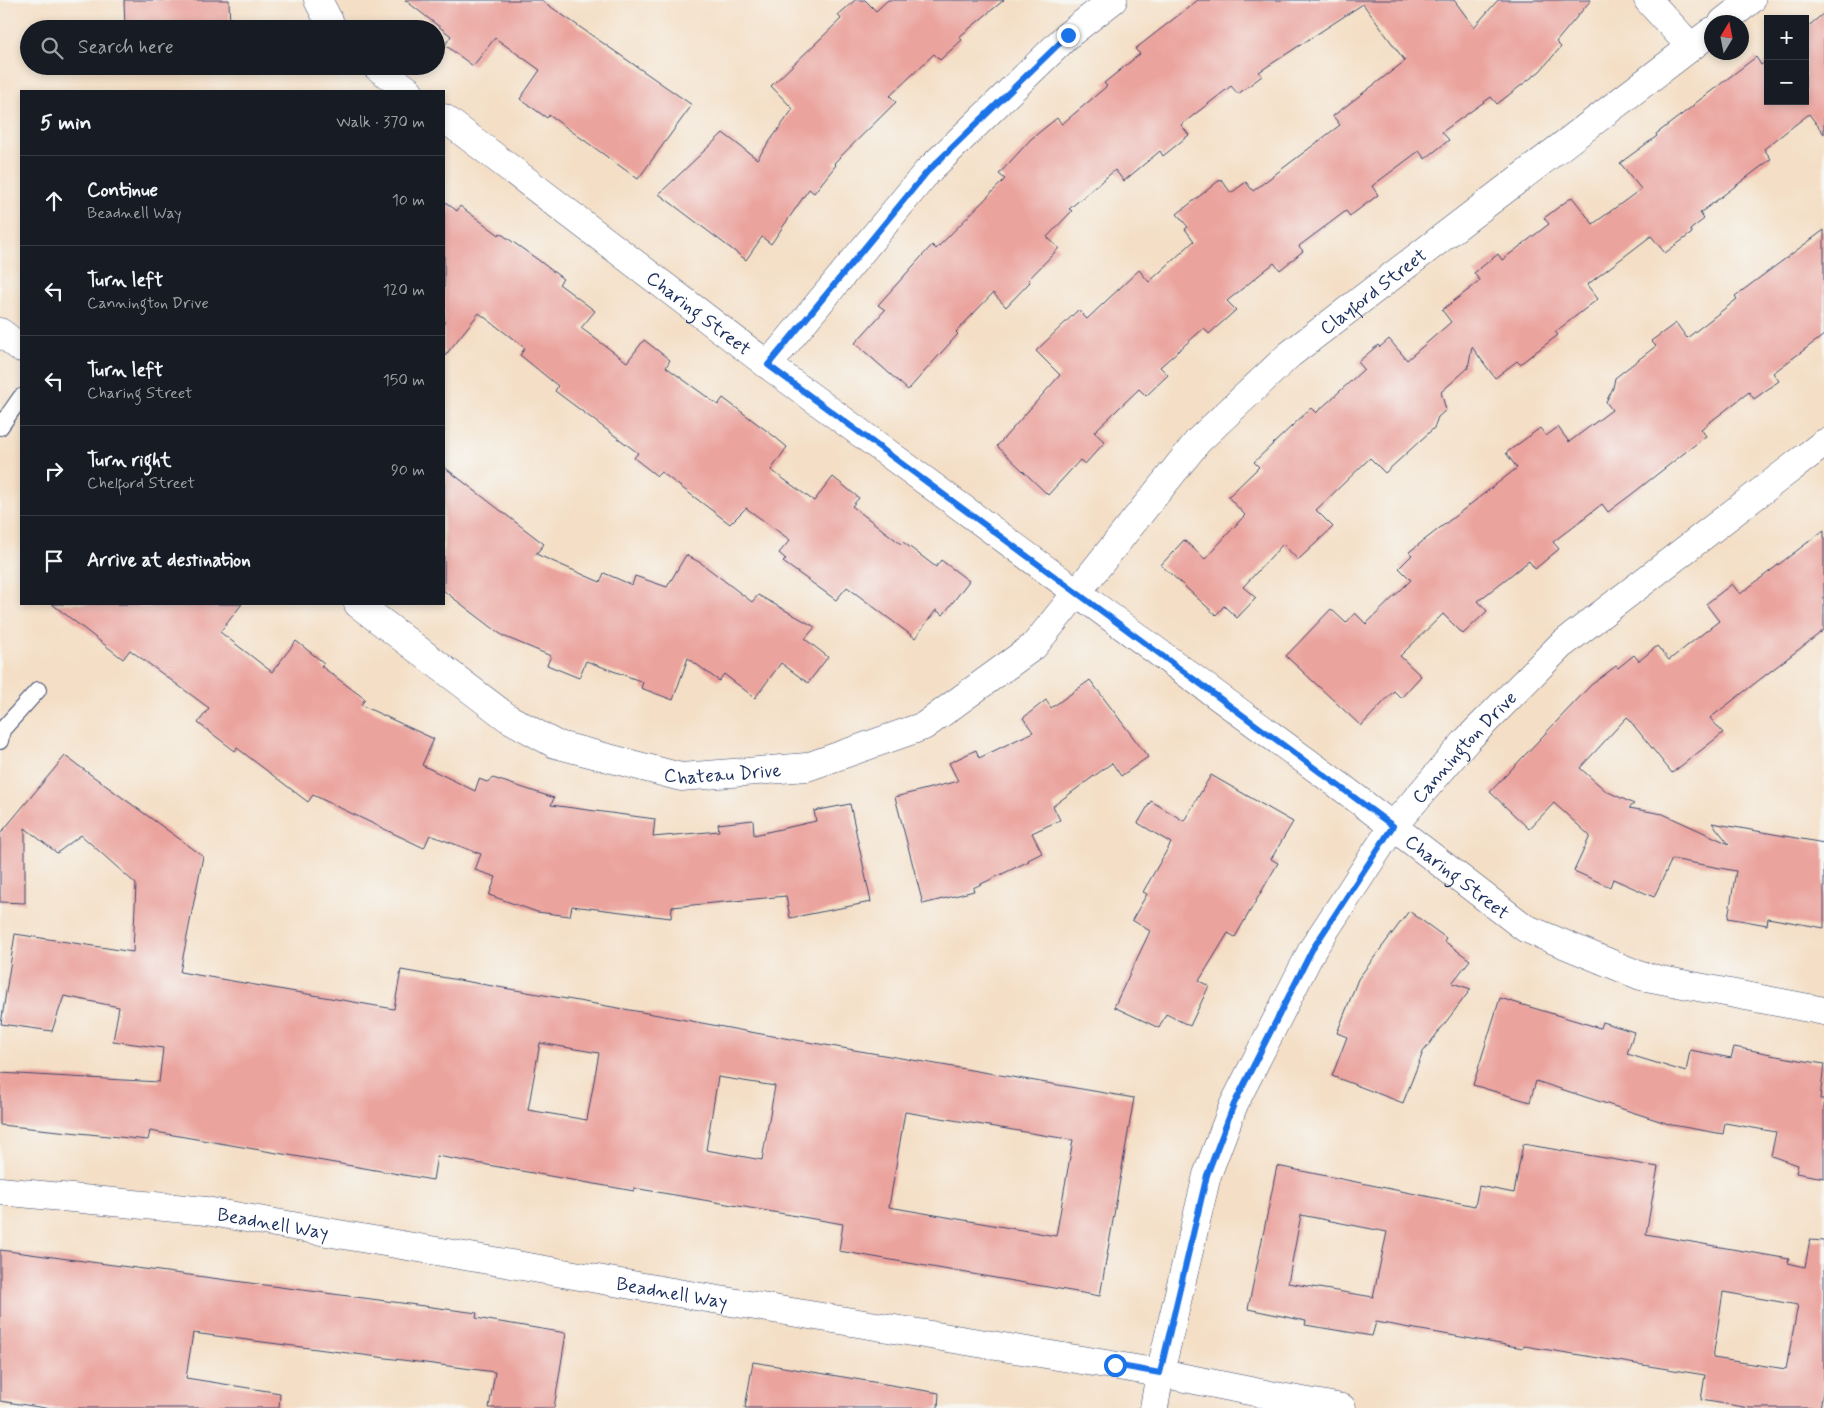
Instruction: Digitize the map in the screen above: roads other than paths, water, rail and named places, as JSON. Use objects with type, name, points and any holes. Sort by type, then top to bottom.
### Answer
[{"type":"street","points":[[318,0],[328,20]]},
{"type":"street","points":[[768,365],[927,172],[1068,35],[1113,0]]},
{"type":"street","points":[[1648,0],[1701,39]]},
{"type":"street","points":[[1731,15],[1751,0]]},
{"type":"street","name":"Clayford Street","points":[[1076,592],[1198,441],[1289,356],[1701,39]]},
{"type":"street","points":[[388,75],[408,90]]},
{"type":"street","name":"Charing Street","points":[[445,119],[768,365],[1393,826],[1525,928],[1641,976],[1824,1011]]},
{"type":"street","points":[[0,332],[20,347]]},
{"type":"street","name":"Cannington Drive","points":[[1154,1408],[1160,1373],[1207,1175],[1234,1104],[1312,950],[1393,826],[1466,740],[1560,646],[1824,443]]},
{"type":"street","name":"Chateau Drive","points":[[359,605],[508,718],[555,744],[681,777],[807,766],[924,726],[1034,646],[1076,592]]},
{"type":"street","name":"Beadnell Way","points":[[0,1191],[206,1211],[701,1297],[1160,1373],[1342,1408]]},
{"type":"lane","points":[[0,426],[20,398]]},
{"type":"lane","points":[[0,741],[2,730],[38,690]]}]
